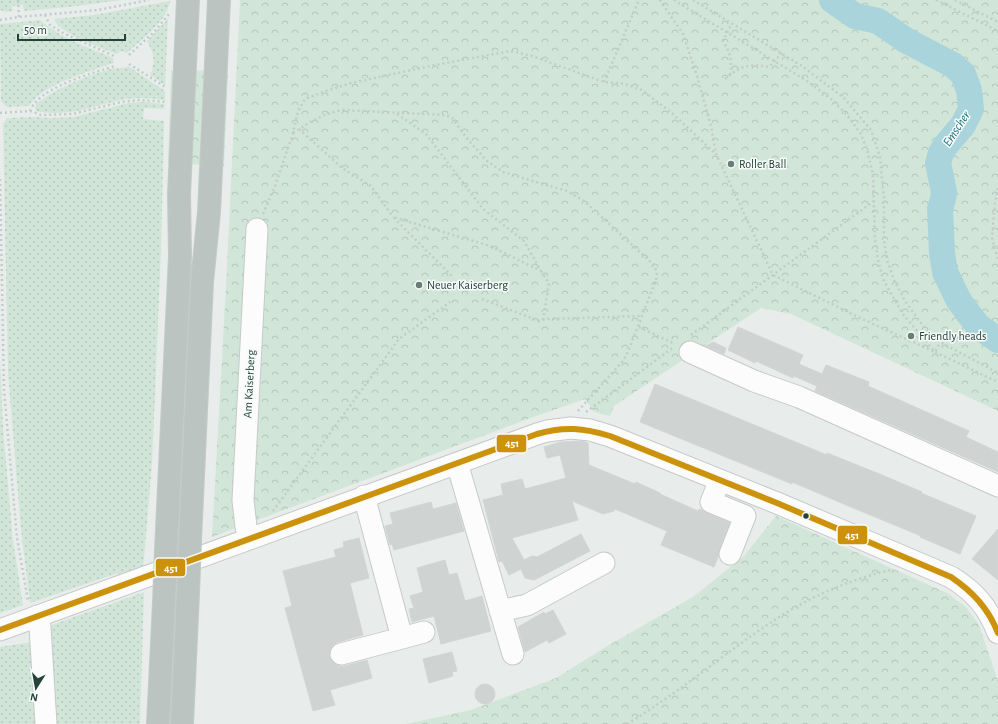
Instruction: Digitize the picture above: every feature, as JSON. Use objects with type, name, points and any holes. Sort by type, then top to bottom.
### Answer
[{"type":"highway","points":[[182,724],[202,282],[209,212],[219,0]]},
{"type":"highway","points":[[158,724],[180,256],[180,5]]},
{"type":"street","name":"Am Kaiserberg","points":[[249,539],[243,500],[257,229]]},
{"type":"street","points":[[683,348],[754,381],[799,397],[998,486]]},
{"type":"street","points":[[0,630],[33,612],[249,539],[364,496],[542,433],[571,428],[590,430],[623,441],[951,577],[963,584],[979,598],[992,619],[998,634]]},
{"type":"street","points":[[457,463],[513,654]]},
{"type":"street","points":[[720,480],[711,502],[745,516],[730,554]]},
{"type":"street","points":[[364,496],[402,638]]},
{"type":"street","points":[[500,611],[527,605],[604,563]]},
{"type":"street","points":[[33,612],[40,627],[46,724]]},
{"type":"street","points":[[341,654],[424,632]]},
{"type":"path","points":[[18,0],[19,17]]},
{"type":"path","points":[[0,20],[98,10],[149,0]]},
{"type":"path","points":[[604,82],[639,0]]},
{"type":"path","points":[[660,0],[683,34],[711,126],[716,154],[773,274],[858,317],[998,382]]},
{"type":"path","points":[[674,0],[807,81],[831,99],[847,115],[861,134],[873,175],[875,240],[883,279],[902,313],[935,352]]},
{"type":"path","points":[[693,0],[782,53],[802,66],[844,98],[870,130],[880,157],[884,198],[884,240],[889,267],[905,301],[922,326],[940,342],[998,373]]},
{"type":"path","points":[[936,0],[998,31]]},
{"type":"path","points":[[955,0],[998,22]]},
{"type":"path","points":[[129,55],[180,5]]},
{"type":"path","points":[[45,15],[50,25],[63,33],[114,56]]},
{"type":"path","points":[[730,75],[731,61],[728,49],[723,41],[732,24]]},
{"type":"path","points":[[257,229],[275,186],[293,133],[298,111],[305,99],[351,83],[510,51],[532,56],[604,82],[624,84],[642,90],[673,114],[716,154]]},
{"type":"path","points":[[725,79],[736,70],[748,65],[760,65],[769,68],[782,53]]},
{"type":"path","points":[[129,64],[170,91]]},
{"type":"path","points":[[30,111],[34,103],[44,95],[60,86],[83,76],[115,66]]},
{"type":"path","points":[[0,113],[30,111],[41,114],[73,114],[121,102],[139,100],[170,102]]},
{"type":"path","points":[[293,133],[313,120],[328,113],[342,110],[397,114],[446,115],[452,118],[469,141],[487,161],[503,172],[567,191],[584,201],[653,264],[657,272],[656,280],[628,352],[623,361],[575,413]]},
{"type":"path","points":[[397,114],[426,134],[483,209],[524,241],[549,283],[543,320]]},
{"type":"path","points":[[299,129],[342,168],[371,186],[393,217],[453,277]]},
{"type":"path","points":[[0,179],[4,390],[17,538],[33,612]]},
{"type":"path","points":[[998,188],[995,202],[992,238],[998,260]]},
{"type":"path","points":[[773,274],[874,200]]},
{"type":"path","points":[[393,217],[490,246],[541,271]]},
{"type":"path","points":[[482,299],[540,322],[543,320],[643,316]]},
{"type":"path","points":[[282,500],[399,339],[450,302]]},
{"type":"path","points":[[639,327],[683,348]]},
{"type":"path","points":[[935,352],[940,342]]},
{"type":"path","points":[[627,724],[656,707],[712,664],[785,614],[844,584],[892,570]]},
{"type":"green space","points":[[0,0],[122,0],[24,11],[23,5],[12,6],[13,11],[6,12],[0,10]]},
{"type":"green space","points":[[240,0],[998,0],[998,411],[791,314],[761,308],[614,406],[610,416],[594,412],[585,399],[212,537]]},
{"type":"green space","points":[[170,1],[164,16],[159,23],[127,53],[122,51],[116,54],[81,40],[57,25],[54,19],[94,15]]},
{"type":"green space","points":[[168,19],[165,85],[150,75],[154,62],[147,41]]},
{"type":"green space","points":[[40,20],[65,37],[113,58],[114,63],[55,85],[35,98],[29,106],[7,107],[1,101],[0,25]]},
{"type":"green space","points":[[128,66],[165,91],[165,100],[130,98],[70,112],[53,113],[36,111],[36,104],[64,86],[105,71]]},
{"type":"green space","points":[[228,70],[224,166],[168,163],[171,71]]},
{"type":"green space","points":[[144,102],[165,104],[164,109],[144,108],[143,119],[164,121],[161,251],[152,464],[143,571],[120,579],[118,573],[30,603],[21,530],[8,373],[3,124],[7,118],[74,117],[128,103]]},
{"type":"green space","points":[[0,357],[3,428],[13,541],[23,605],[0,613]]},
{"type":"green space","points":[[776,516],[949,594],[967,608],[979,625],[998,681],[998,724],[406,724],[471,710],[556,678],[609,645],[693,597],[744,556]]},
{"type":"green space","points":[[144,592],[140,724],[53,724],[46,627]]},
{"type":"green space","points":[[32,642],[38,724],[0,724],[0,647]]},
{"type":"building","points":[[738,327],[803,355],[799,364],[822,374],[826,365],[869,382],[868,386],[969,431],[966,437],[998,452],[998,472],[815,391],[817,386],[794,376],[793,378],[756,361],[755,363],[728,350]]},
{"type":"building","points":[[713,342],[726,348],[724,354],[706,346]]},
{"type":"building","points":[[655,384],[827,455],[827,453],[882,475],[976,516],[960,554],[792,482],[792,484],[640,422]]},
{"type":"building","points":[[582,441],[588,443],[589,465],[635,484],[636,482],[698,511],[699,509],[730,523],[714,567],[661,545],[667,531],[615,509],[614,511],[603,514],[572,501],[578,520],[512,538],[524,560],[532,556],[537,557],[581,534],[590,551],[534,580],[525,578],[521,569],[509,575],[502,561],[499,562],[483,500],[503,495],[501,484],[522,479],[525,489],[566,478],[560,455],[547,458],[544,447],[561,442]]},
{"type":"building","points":[[431,502],[433,509],[456,503],[464,531],[394,550],[392,544],[390,545],[385,526],[393,524],[390,513]]},
{"type":"building","points":[[998,529],[998,580],[972,559]]},
{"type":"building","points":[[359,538],[369,578],[350,583],[363,635],[338,642],[333,645],[330,650],[329,657],[332,662],[338,666],[344,666],[367,660],[372,678],[330,690],[335,705],[313,711],[285,608],[292,606],[283,571],[336,557],[334,550],[344,547],[343,542]]},
{"type":"building","points":[[445,560],[449,575],[457,573],[465,601],[482,596],[491,631],[441,644],[434,616],[412,622],[409,609],[414,608],[410,596],[423,592],[417,568]]},
{"type":"building","points":[[553,610],[566,634],[549,643],[547,640],[525,652],[518,627],[544,612],[545,614]]},
{"type":"building","points":[[452,652],[457,671],[452,672],[453,676],[429,683],[423,659]]},
{"type":"building","points":[[485,684],[492,687],[495,694],[492,701],[485,704],[478,701],[475,694],[478,687]]},
{"type":"waterway","name":"Emscher","points":[[832,0],[855,16],[878,21],[907,41],[953,65],[963,74],[969,90],[971,109],[963,125],[941,153],[938,163],[944,192],[940,209],[942,253],[945,272],[959,301],[978,326],[998,340]]},
{"type":"transit line","name":"451","points":[[0,630],[537,434],[547,431],[574,429],[591,431],[610,436],[777,503],[951,577],[973,595],[985,608],[998,633]]},
{"type":"place","name":"Roller Ball","points":[[731,164]]},
{"type":"place","name":"Neuer Kaiserberg","points":[[419,285]]},
{"type":"place","name":"Friendly heads","points":[[911,336]]}]
